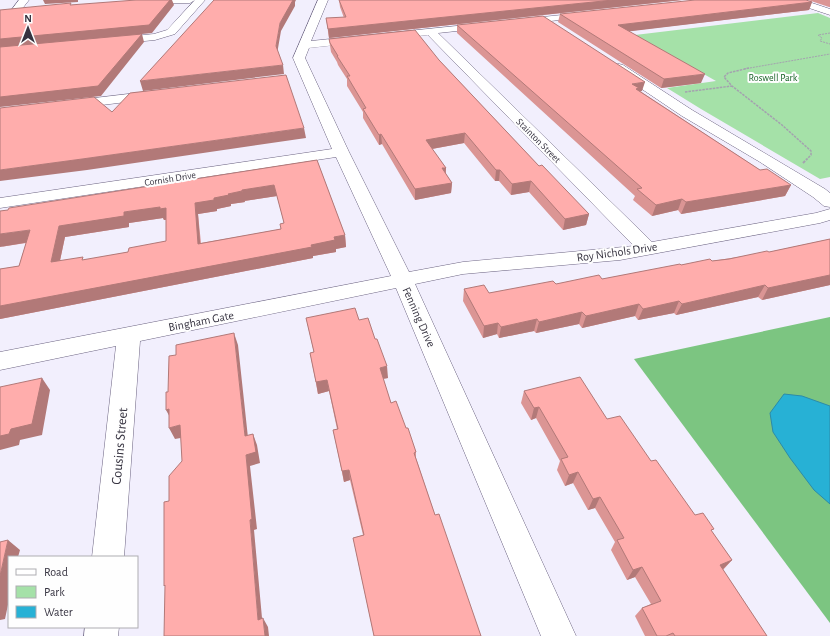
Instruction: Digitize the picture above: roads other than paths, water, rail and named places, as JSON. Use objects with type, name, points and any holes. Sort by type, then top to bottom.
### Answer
[{"type":"street","points":[[24,0],[12,12],[30,10]]},
{"type":"street","points":[[136,1],[190,0]]},
{"type":"street","points":[[100,42],[154,37],[170,32],[200,0]]},
{"type":"street","points":[[794,0],[830,12]]},
{"type":"street","points":[[323,1],[334,1]]},
{"type":"street","name":"Fenning Drive","points":[[323,1],[299,58],[300,78],[341,152],[403,280],[559,636]]},
{"type":"street","points":[[305,45],[599,13]]},
{"type":"street","points":[[544,19],[564,32]]},
{"type":"street","name":"Stainton Street","points":[[430,31],[648,249]]},
{"type":"street","points":[[611,63],[687,113],[765,158],[819,193],[830,202]]},
{"type":"street","points":[[55,107],[166,94]]},
{"type":"street","name":"Cornish Drive","points":[[0,203],[341,152]]},
{"type":"street","name":"Roy Nichols Drive","points":[[403,280],[463,268],[620,254],[820,218],[830,214]]},
{"type":"street","name":"Bingham Gate","points":[[0,361],[403,280]]},
{"type":"street","name":"Cousins Street","points":[[108,556],[129,335]]},
{"type":"water","points":[[784,394],[802,396],[830,406],[830,504],[814,490],[773,432],[770,413]]},
{"type":"park label","name":"Roswell Park","points":[[773,77]]}]
